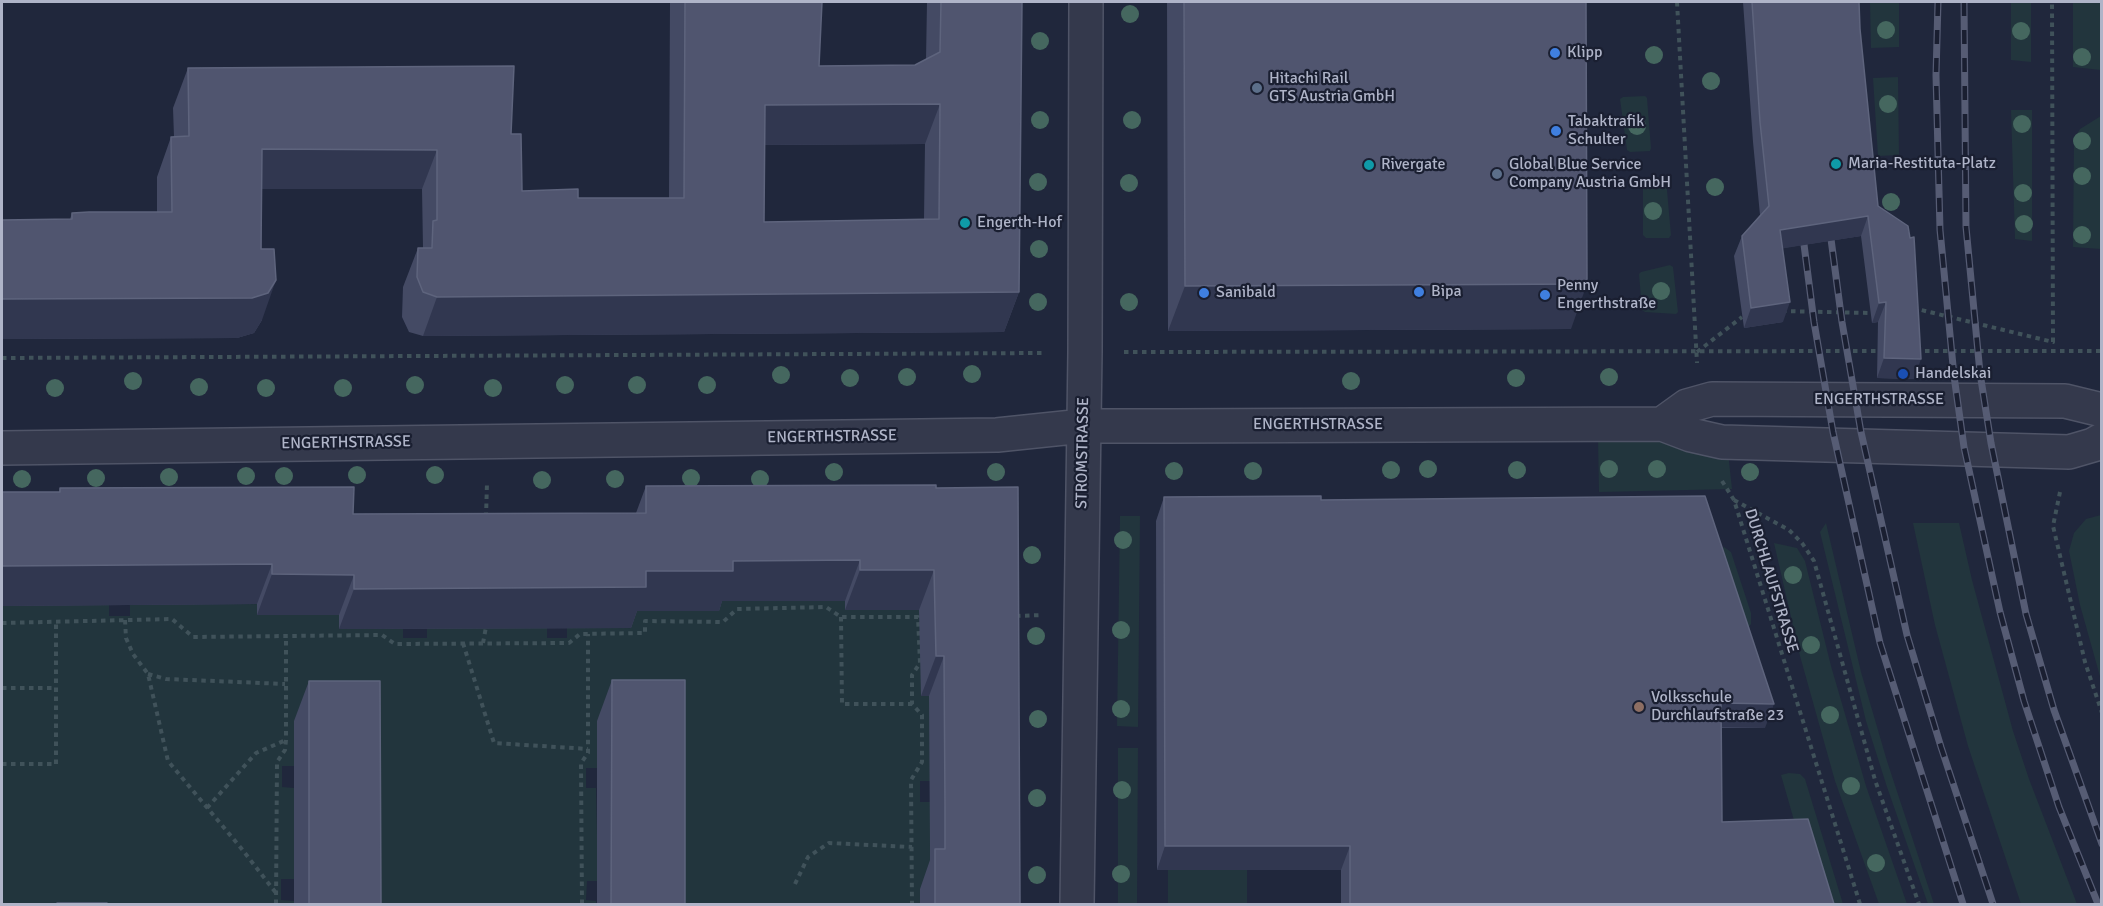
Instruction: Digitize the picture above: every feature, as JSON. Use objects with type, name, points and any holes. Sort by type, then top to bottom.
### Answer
[{"type":"street","name":"STROMSTRASSE","points":[[1077,904],[1085,352],[1086,2]]},
{"type":"street","name":"ENGERTHSTRASSE","points":[[1662,424],[1687,406],[1712,399],[2065,401],[2102,410]]},
{"type":"street","name":"ENGERTHSTRASSE","points":[[2,448],[1016,434],[1083,426],[1662,424],[1691,435],[1722,442],[2069,452],[2102,440]]},
{"type":"path","points":[[1677,2],[1697,352]]},
{"type":"path","points":[[2052,2],[2053,342],[2065,401]]},
{"type":"path","points":[[1910,307],[2053,342]]},
{"type":"path","points":[[1782,312],[1870,313]]},
{"type":"path","points":[[1697,352],[1742,317]]},
{"type":"path","points":[[2,358],[1085,352],[1887,351]]},
{"type":"path","points":[[1911,351],[2102,351]]},
{"type":"path","points":[[486,520],[488,441]]},
{"type":"path","points":[[2069,452],[2053,525],[2085,662],[2102,713]]},
{"type":"path","name":"DURCHLAUFSTRASSE","points":[[1860,904],[1734,500],[1790,530],[1814,561],[1875,780],[1919,904]]},
{"type":"path","points":[[2,623],[172,619],[193,637],[382,635],[395,644],[569,643],[580,634],[645,633],[645,621],[723,622],[737,609],[826,607],[841,617],[924,618]]},
{"type":"path","points":[[841,617],[842,704],[912,704]]},
{"type":"path","points":[[912,904],[911,780],[922,762],[922,715],[912,704],[912,675],[920,663],[918,617]]},
{"type":"path","points":[[125,620],[126,638],[133,654],[148,674],[168,761],[276,894]]},
{"type":"path","points":[[2,764],[56,764],[56,622]]},
{"type":"path","points":[[483,643],[486,627]]},
{"type":"path","points":[[582,904],[581,763],[588,753],[588,634]]},
{"type":"path","points":[[276,904],[277,762],[285,750],[286,740],[286,637]]},
{"type":"path","points":[[463,643],[494,743],[588,749]]},
{"type":"path","points":[[148,674],[166,679],[285,684]]},
{"type":"path","points":[[2,688],[56,688]]},
{"type":"path","points":[[207,808],[256,753],[286,740]]},
{"type":"path","points":[[795,884],[808,856],[829,843],[912,847]]},
{"type":"shaded area","points":[[1870,2],[1899,2],[1899,47],[1871,48]]},
{"type":"shaded area","points":[[2011,2],[2031,2],[2031,62],[2011,60]]},
{"type":"shaded area","points":[[2073,2],[2101,2],[2101,70],[2073,67]]},
{"type":"shaded area","points":[[1898,77],[1899,155],[1878,156],[1873,78]]},
{"type":"shaded area","points":[[1645,96],[1651,148],[1650,151],[1630,152],[1627,150],[1620,99]]},
{"type":"shaded area","points":[[2011,110],[2032,110],[2032,241],[2015,239]]},
{"type":"shaded area","points":[[2101,116],[2101,249],[2073,247],[2074,139],[2080,129]]},
{"type":"shaded area","points":[[1663,176],[1666,179],[1671,235],[1669,238],[1646,238],[1643,235],[1643,181]]},
{"type":"shaded area","points":[[1670,265],[1673,267],[1678,312],[1676,314],[1645,312],[1642,310],[1639,274]]},
{"type":"shaded area","points":[[1598,437],[1667,442],[1728,452],[1732,489],[1599,492]]},
{"type":"shaded area","points":[[2102,515],[2101,680],[2080,605],[2069,551],[2074,533],[2086,519]]},
{"type":"shaded area","points":[[1120,516],[1140,516],[1138,727],[1117,726]]},
{"type":"shaded area","points":[[1826,523],[1861,672],[1887,761],[1934,904],[1928,904],[1866,721],[1820,532]]},
{"type":"shaded area","points":[[1913,523],[1959,523],[2013,731],[2077,904],[2021,904],[1968,746],[1935,625]]},
{"type":"shaded area","points":[[1774,543],[1797,548],[1805,561],[1831,666],[1866,786],[1907,904],[1879,904],[1835,781],[1800,656]]},
{"type":"shaded area","points":[[1724,547],[1731,552],[1751,613],[1751,624],[1737,644],[1709,559]]},
{"type":"shaded area","points":[[921,599],[921,696],[930,696],[930,781],[920,781],[920,802],[931,802],[931,889],[920,904],[670,904],[597,721],[597,768],[586,768],[586,788],[596,788],[597,881],[587,881],[586,900],[596,901],[596,904],[366,904],[294,721],[294,766],[282,766],[282,787],[294,788],[294,879],[281,879],[281,900],[294,901],[294,904],[2,904],[2,606],[109,605],[109,616],[130,616],[130,605],[257,604],[257,615],[277,615],[339,605],[340,629],[403,629],[403,638],[427,638],[427,627],[547,627],[547,638],[567,638],[567,628],[631,601],[698,611],[718,611],[719,601],[845,601],[845,610],[865,610]]},
{"type":"shaded area","points":[[1118,748],[1138,748],[1137,904],[1118,904]]},
{"type":"shaded area","points":[[1800,774],[1805,779],[1843,904],[1818,904],[1781,775]]},
{"type":"shaded area","points":[[1168,870],[1247,870],[1247,903],[1168,904]]},
{"type":"building","points":[[685,2],[822,2],[819,66],[915,65],[940,52],[941,2],[1022,2],[1019,292],[437,297],[423,292],[417,277],[418,248],[432,248],[433,221],[437,220],[437,150],[262,149],[261,249],[274,249],[276,280],[268,293],[252,298],[2,299],[2,220],[72,219],[72,213],[89,212],[172,212],[171,137],[189,136],[188,68],[514,66],[511,134],[521,134],[522,191],[578,189],[578,198],[684,198]],"holes":[[[940,104],[939,219],[764,222],[765,105]]]},
{"type":"building","name":"Rivergate","points":[[1184,2],[1586,2],[1587,284],[1185,286]]},
{"type":"building","points":[[1752,2],[1859,2],[1878,206],[1908,226],[1910,238],[1914,237],[1921,359],[1884,358],[1886,302],[1879,303],[1868,216],[1780,230],[1790,302],[1751,308],[1742,236],[1769,206],[1760,122]]},
{"type":"building","points":[[936,485],[936,488],[1018,487],[1020,904],[935,904],[935,849],[945,849],[945,806],[944,656],[936,656],[934,570],[860,570],[860,560],[733,561],[733,571],[646,571],[646,587],[354,589],[354,575],[272,574],[272,564],[2,566],[2,492],[60,492],[60,488],[354,487],[353,514],[646,513],[646,486]]},
{"type":"building","points":[[1321,496],[1321,500],[1705,496],[1774,704],[1721,703],[1722,822],[1808,819],[1834,904],[1350,904],[1350,846],[1165,846],[1164,497]]},
{"type":"building","points":[[612,680],[685,680],[685,904],[611,904]]},
{"type":"building","points":[[309,681],[380,681],[381,904],[309,904]]},
{"type":"building","points":[[107,903],[107,904],[57,904]]},
{"type":"railway","points":[[1938,2],[1936,75],[1940,230],[1954,376],[1964,447],[2000,612],[2024,701],[2059,807],[2098,904]]},
{"type":"railway","points":[[1964,2],[1966,227],[1980,373],[1991,443],[2026,614],[2054,710],[2102,844]]},
{"type":"railway","points":[[1829,224],[1842,322],[1861,432],[1907,635],[1993,904]]},
{"type":"railway","points":[[1802,229],[1814,322],[1833,432],[1880,643],[1963,904]]},
{"type":"place","name":"Klipp","points":[[1555,53]]},
{"type":"place","name":"Hitachi Rail GTS Austria GmbH","points":[[1257,88]]},
{"type":"place","name":"Tabaktrafik Schulter","points":[[1556,131]]},
{"type":"place","name":"Maria-Restituta-Platz","points":[[1836,164]]},
{"type":"place","name":"Rivergate","points":[[1369,165]]},
{"type":"place","name":"Global Blue Service Company Austria GmbH","points":[[1497,174]]},
{"type":"place","name":"Engerth-Hof","points":[[965,223]]},
{"type":"place","name":"Bipa","points":[[1419,292]]},
{"type":"place","name":"Sanibald","points":[[1204,293]]},
{"type":"place","name":"Penny Engerthstraße","points":[[1545,295]]},
{"type":"place","name":"Handelskai","points":[[1903,374]]},
{"type":"place","name":"Volksschule Durchlaufstraße 23","points":[[1639,707]]}]
